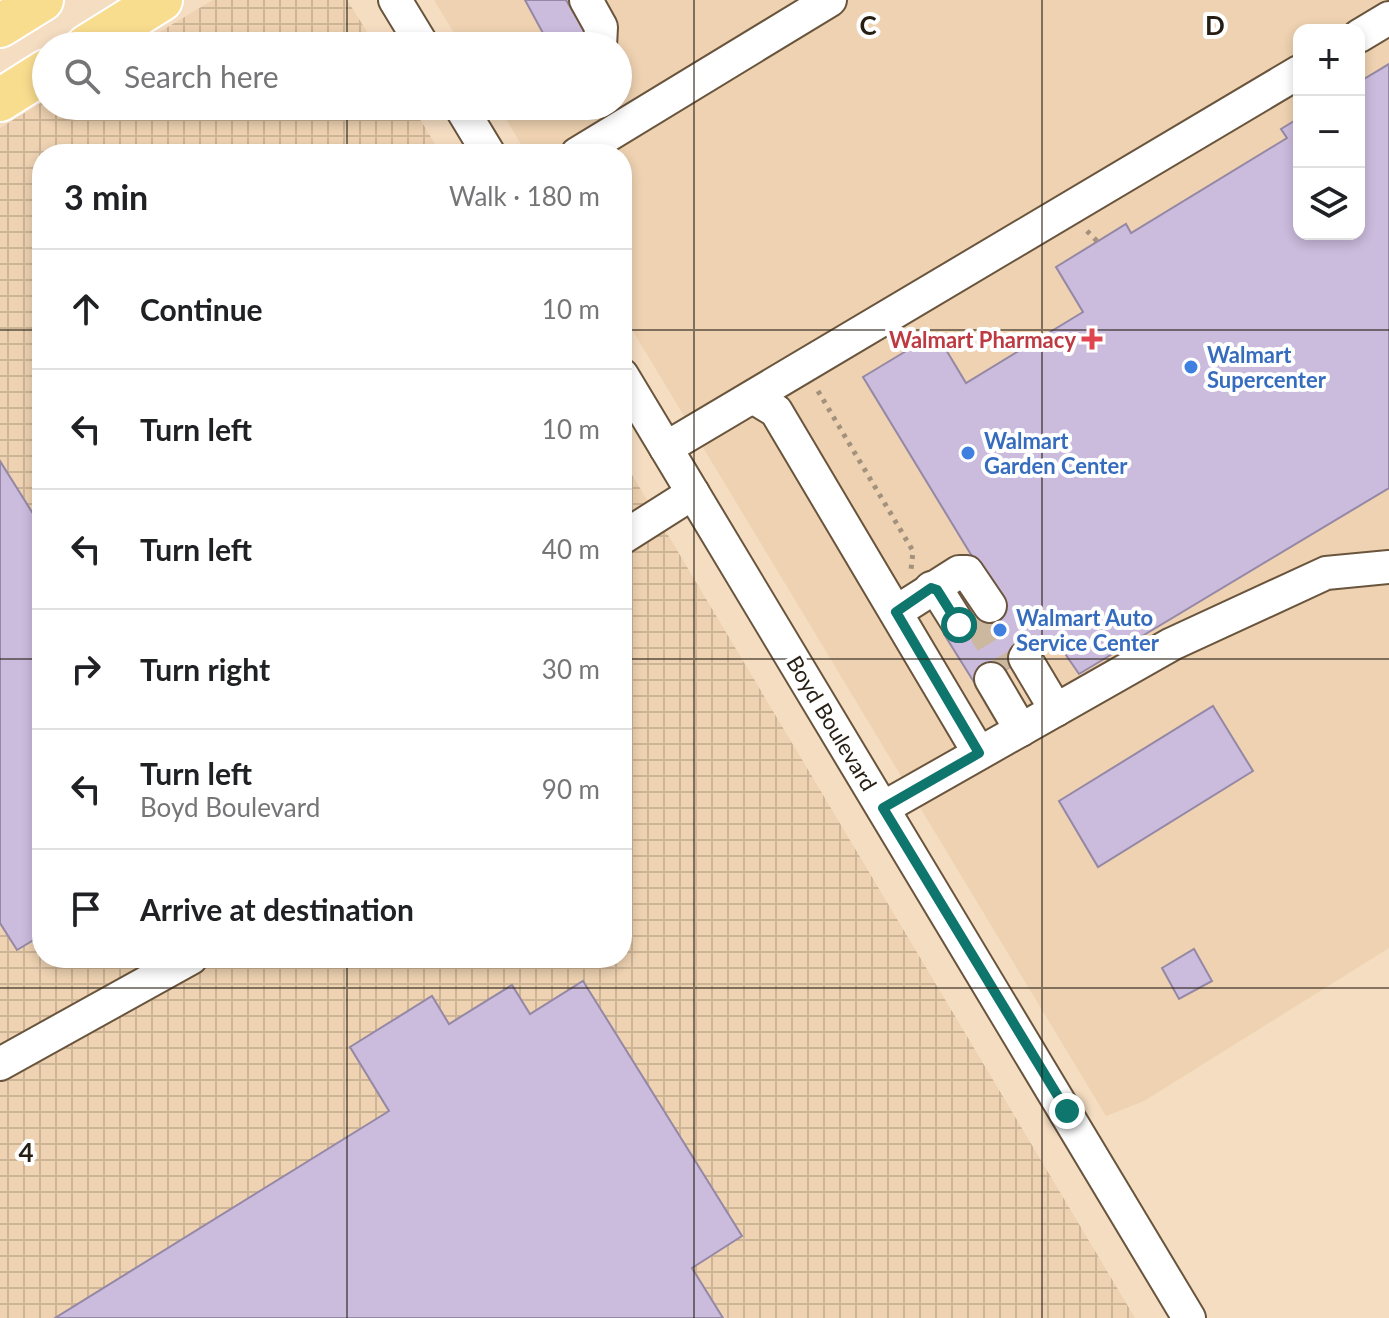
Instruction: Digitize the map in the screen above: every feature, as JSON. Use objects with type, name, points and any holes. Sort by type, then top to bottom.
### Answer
[{"type":"main road","points":[[0,26],[42,0]]},
{"type":"main road","points":[[110,32],[161,0]]},
{"type":"main road","points":[[0,100],[32,80]]},
{"type":"street","points":[[395,0],[414,32]]},
{"type":"street","points":[[586,0],[601,32]]},
{"type":"street","points":[[632,117],[790,10],[830,0]]},
{"type":"street","points":[[1365,32],[1389,18]]},
{"type":"street","points":[[666,448],[1293,76]]},
{"type":"street","points":[[468,120],[483,144]]},
{"type":"street","points":[[592,144],[627,120]]},
{"type":"street","name":"Boyd Boulevard","points":[[632,392],[1189,1318]]},
{"type":"street","points":[[753,397],[776,411],[979,753]]},
{"type":"street","points":[[632,532],[693,493]]},
{"type":"street","points":[[883,808],[1172,644],[1326,573],[1389,567]]},
{"type":"street","points":[[896,612],[929,579],[937,590],[975,615]]},
{"type":"street","points":[[1008,669],[1038,720]]},
{"type":"street","points":[[0,1064],[173,968]]},
{"type":"path","points":[[1087,230],[1098,242]]},
{"type":"path","points":[[815,387],[929,579]]},
{"type":"shaded area","points":[[213,0],[347,0],[367,32],[159,32]]},
{"type":"shaded area","points":[[434,0],[1389,0],[1389,948],[1144,1101],[1106,1116],[632,330],[632,144],[521,144],[506,120],[632,120],[632,32],[453,32]]},
{"type":"shaded area","points":[[32,109],[32,120],[420,120],[435,144],[32,144],[32,968],[632,968],[632,475],[1135,1318],[0,1318],[0,128]]},
{"type":"building","points":[[525,0],[566,0],[585,32],[542,32]]},
{"type":"building","name":"Walmart Supercenter","points":[[1389,64],[1389,488],[1079,674],[1055,639],[977,687],[944,634],[993,604],[987,581],[863,377],[936,333],[966,383],[1083,312],[1056,267],[1126,224],[1131,233],[1287,138],[1281,129],[1293,122],[1293,240],[1365,240],[1365,78]]},
{"type":"building","points":[[0,461],[32,512],[32,941],[17,950],[0,923]]},
{"type":"building","points":[[1213,706],[1253,771],[1098,867],[1059,801]]},
{"type":"building","points":[[1194,949],[1212,981],[1179,999],[1162,968]]},
{"type":"building","points":[[583,981],[742,1236],[692,1268],[723,1318],[55,1318],[389,1111],[350,1047],[432,996],[449,1024],[512,985],[530,1014]]},
{"type":"tunnel","points":[[975,615],[1007,669]]},
{"type":"place","name":"Walmart Pharmacy","points":[[1092,339]]},
{"type":"place","name":"Walmart Supercenter","points":[[1191,367]]},
{"type":"place","name":"Walmart Garden Center","points":[[968,453]]},
{"type":"place","name":"Walmart Auto Service Center","points":[[1000,630]]},
{"type":"route","points":[[959,625],[937,590],[931,588],[896,612],[979,753],[883,808],[1067,1111]]}]
